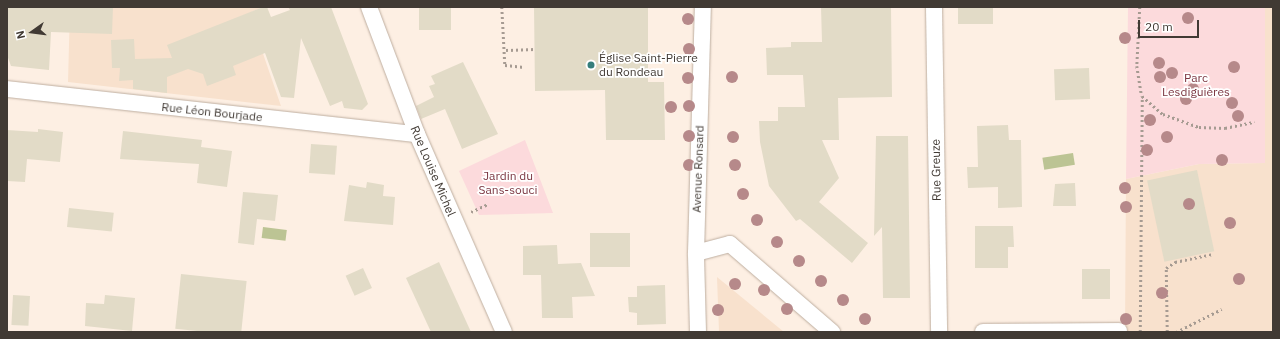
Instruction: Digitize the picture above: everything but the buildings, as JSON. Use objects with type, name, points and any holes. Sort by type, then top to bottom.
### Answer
[{"type":"street","name":"Rue Louise Michel","points":[[369,7],[417,134],[504,332]]},
{"type":"street","name":"Avenue Ronsard","points":[[698,332],[696,253],[703,7]]},
{"type":"street","name":"Rue Greuze","points":[[934,7],[939,332]]},
{"type":"street","name":"Rue Léon Bourjade","points":[[7,89],[417,134]]},
{"type":"street","points":[[696,253],[730,244],[832,332]]},
{"type":"street","points":[[983,332],[1119,331]]},
{"type":"path","points":[[502,7],[506,50],[505,65],[524,67]]},
{"type":"path","points":[[1140,7],[1137,66],[1142,96],[1140,332]]},
{"type":"path","points":[[506,50],[535,49]]},
{"type":"path","points":[[1142,96],[1163,114],[1194,126],[1225,128],[1254,122]]},
{"type":"path","points":[[1167,332],[1166,268],[1174,262],[1212,254]]},
{"type":"path","points":[[1176,332],[1222,309]]},
{"type":"shaded area","points":[[70,7],[263,7],[249,13],[281,106],[68,82]]},
{"type":"shaded area","points":[[1265,7],[1273,7],[1273,332],[1125,332],[1126,179],[1199,164],[1265,163]]},
{"type":"shaded area","points":[[1073,153],[1075,165],[1044,170],[1042,158]]},
{"type":"shaded area","points":[[263,227],[287,230],[285,241],[262,238]]},
{"type":"shaded area","points":[[717,277],[784,332],[719,332]]},
{"type":"green space","name":"Parc Lesdiguières","points":[[1128,7],[1265,7],[1265,163],[1199,164],[1126,179]]},
{"type":"green space","name":"Jardin du Sans-souci","points":[[525,140],[553,213],[479,215],[459,171]]},
{"type":"place","name":"Église Saint-Pierre du Rondeau","points":[[591,65]]}]
